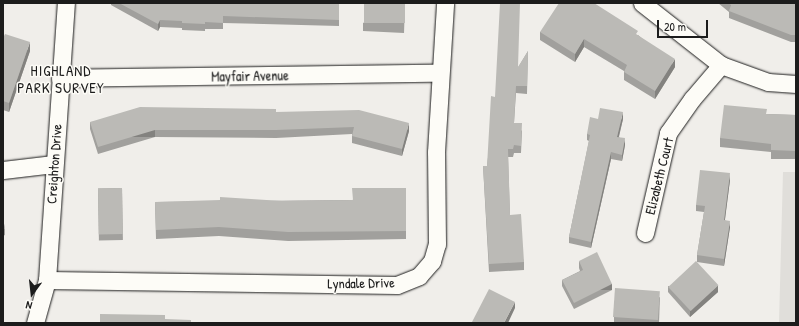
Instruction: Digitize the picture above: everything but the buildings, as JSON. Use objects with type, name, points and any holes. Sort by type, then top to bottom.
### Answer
[{"type":"street","name":"Creighton Drive","points":[[35,323],[47,280],[66,3]]},
{"type":"street","name":"Lyndale Drive","points":[[47,280],[397,285],[419,276],[432,261],[437,244],[436,152],[445,3]]},
{"type":"street","points":[[642,3],[721,65],[768,82],[796,84]]},
{"type":"street","name":"Elizabeth Court","points":[[645,233],[668,133],[692,98],[721,65]]},
{"type":"street","name":"Mayfair Avenue","points":[[60,78],[440,73]]},
{"type":"street","points":[[3,170],[54,164]]},
{"type":"shaded area","points":[[783,172],[796,172],[796,323],[779,323]]},
{"type":"district","name":"HIGHLAND PARK SURVEY","points":[[61,78]]}]
